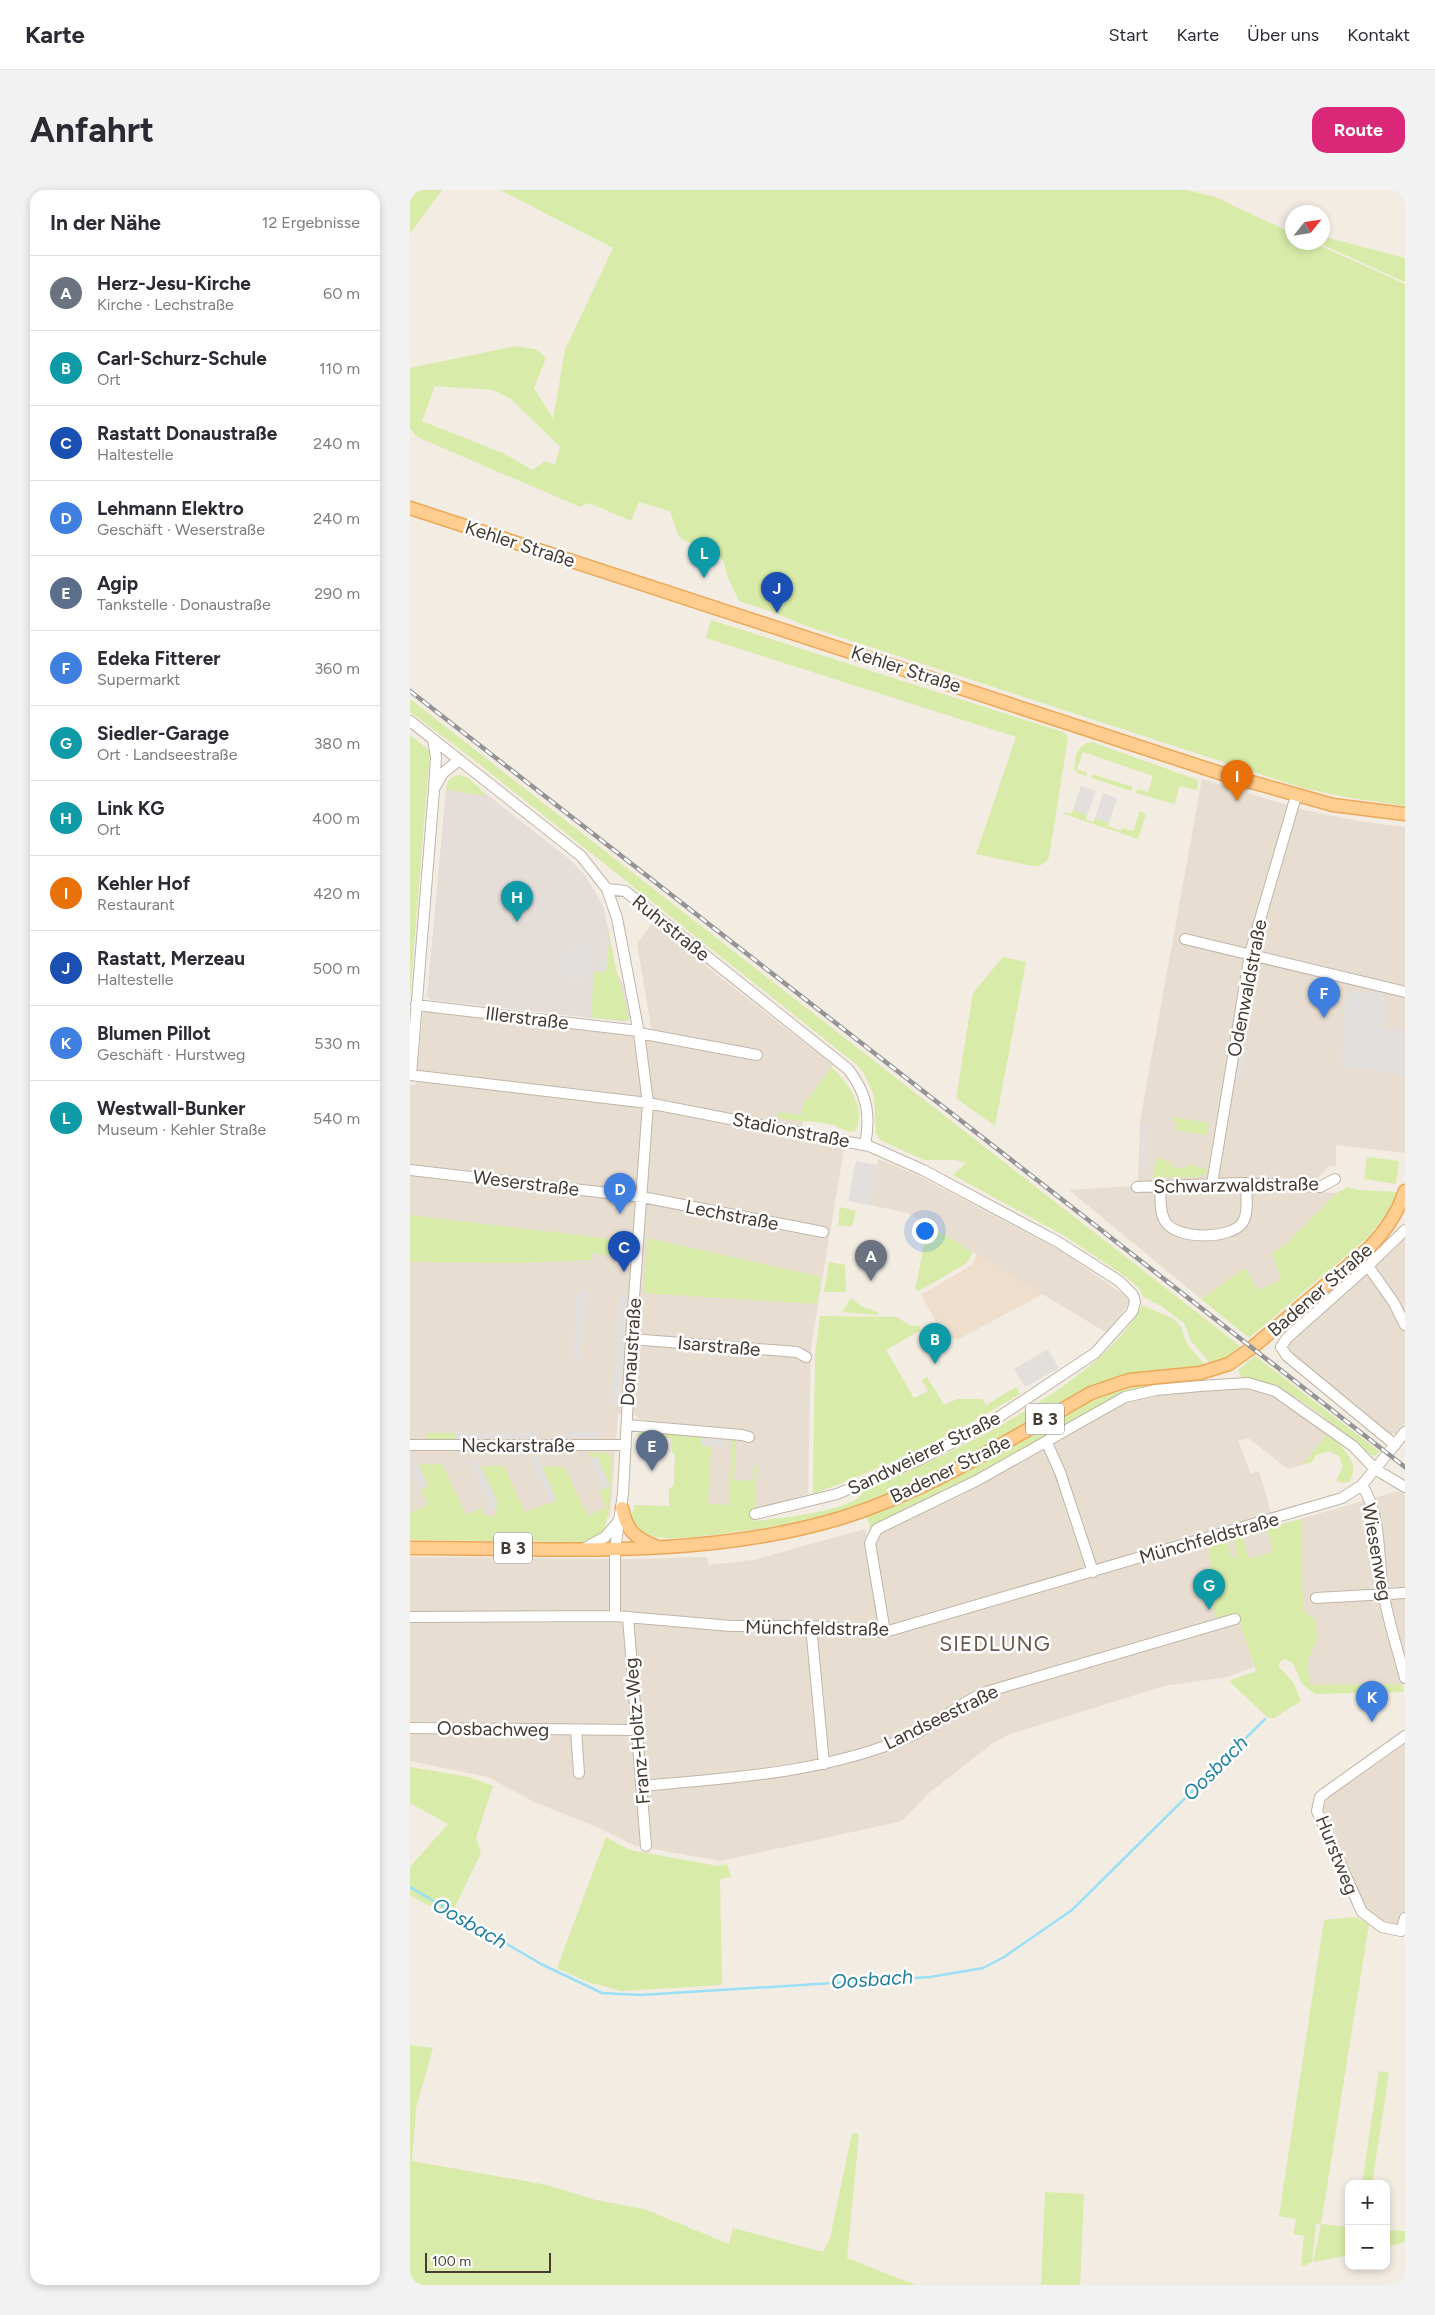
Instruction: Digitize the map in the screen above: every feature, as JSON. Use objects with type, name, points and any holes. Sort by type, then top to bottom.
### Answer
[{"type":"main road","name":"Kehler Straße","points":[[410,508],[1296,796],[1333,805],[1405,814]]},
{"type":"main road","name":"Badener Straße","points":[[410,1548],[615,1549],[742,1540],[799,1529],[876,1506],[940,1477],[1091,1393],[1110,1385],[1142,1377],[1200,1373],[1229,1364],[1253,1348],[1369,1248],[1386,1230],[1399,1210],[1405,1191]]},
{"type":"main road","points":[[621,1513],[633,1534],[657,1547]]},
{"type":"street","points":[[410,721],[581,856],[607,889]]},
{"type":"street","points":[[410,1075],[434,790],[436,757],[433,739]]},
{"type":"street","points":[[434,790],[437,780],[459,760]]},
{"type":"street","name":"Odenwaldstraße","points":[[1212,1184],[1250,954],[1296,796]]},
{"type":"street","name":"Donaustraße","points":[[607,889],[617,918],[639,1032],[648,1103],[621,1513],[615,1549]]},
{"type":"street","name":"Ruhrstraße","points":[[607,889],[625,891],[848,1069],[865,1095],[868,1128],[865,1145]]},
{"type":"street","points":[[1184,939],[1405,992]]},
{"type":"street","name":"Illerstraße","points":[[416,1006],[639,1032],[757,1056]]},
{"type":"street","name":"Stadionstraße","points":[[410,1075],[648,1103],[865,1145],[931,1174],[1058,1242],[1119,1281],[1133,1296]]},
{"type":"street","name":"Weserstraße","points":[[410,1170],[642,1197]]},
{"type":"street","name":"Schwarzwaldstraße","points":[[1137,1187],[1246,1183],[1320,1187],[1334,1179]]},
{"type":"street","points":[[1160,1186],[1162,1214],[1169,1227],[1188,1234],[1209,1235],[1229,1231],[1242,1224],[1245,1216],[1246,1183]]},
{"type":"street","name":"Lechstraße","points":[[642,1197],[823,1232]]},
{"type":"street","points":[[1394,1445],[1287,1356],[1281,1347],[1283,1343],[1405,1230]]},
{"type":"street","points":[[1368,1266],[1394,1303],[1405,1325]]},
{"type":"street","name":"Sandweierer Straße","points":[[755,1514],[837,1494],[917,1461],[990,1424],[1096,1353],[1132,1312],[1135,1302],[1133,1296]]},
{"type":"street","name":"Isarstraße","points":[[631,1339],[797,1352],[806,1357]]},
{"type":"street","points":[[885,1632],[870,1543],[874,1532],[880,1527],[945,1498],[1047,1443],[1125,1397],[1156,1390],[1240,1383],[1257,1384],[1287,1397],[1353,1446],[1375,1470],[1405,1487]]},
{"type":"street","points":[[627,1425],[749,1437]]},
{"type":"street","name":"Münchfeldstraße","points":[[410,1617],[614,1616],[731,1626],[811,1626],[885,1632],[1333,1501],[1356,1491],[1405,1432]]},
{"type":"street","points":[[1047,1443],[1062,1478],[1093,1572]]},
{"type":"street","name":"Neckarstraße","points":[[410,1445],[626,1445]]},
{"type":"street","name":"Wiesenweg","points":[[1362,1485],[1372,1503],[1379,1536],[1384,1596],[1405,1678]]},
{"type":"street","points":[[584,1549],[605,1537],[621,1513]]},
{"type":"street","points":[[614,1616],[615,1549]]},
{"type":"street","points":[[1316,1598],[1384,1596],[1405,1593]]},
{"type":"street","name":"Franz-Holtz-Weg","points":[[628,1617],[646,1846]]},
{"type":"street","name":"Landseestraße","points":[[641,1786],[761,1775],[824,1764],[912,1735],[967,1700],[986,1692],[1235,1619]]},
{"type":"street","points":[[811,1626],[824,1764]]},
{"type":"street","name":"Oosbachweg","points":[[410,1728],[636,1730]]},
{"type":"street","name":"Oosbachweg","points":[[576,1730],[579,1773]]},
{"type":"street","name":"Hurstweg","points":[[1405,1736],[1320,1797],[1317,1811],[1362,1912],[1382,1926],[1401,1931],[1405,1918]]},
{"type":"shaded area","points":[[1202,779],[1303,810],[1364,822],[1405,827],[1405,1153],[1336,1145],[1336,1166],[1329,1166],[1318,1178],[1321,1192],[1337,1193],[1286,1244],[1272,1253],[1281,1280],[1258,1290],[1245,1269],[1201,1299],[1069,1190],[1132,1186],[1138,1179],[1140,1121]]},
{"type":"shaded area","points":[[1081,786],[1096,791],[1087,815],[1073,810]]},
{"type":"shaded area","points":[[446,789],[482,796],[485,793],[568,858],[585,875],[604,908],[617,974],[623,984],[630,1019],[628,1022],[431,1000],[427,996]]},
{"type":"shaded area","points":[[1103,793],[1117,798],[1109,823],[1095,818]]},
{"type":"shaded area","points":[[652,924],[833,1065],[807,1100],[800,1141],[844,1149],[811,1346],[808,1494],[752,1510],[673,1510],[676,1423],[640,1420],[637,1416],[618,1414],[610,1517],[410,1516],[410,1227],[517,1263],[590,1260],[592,1253],[599,1255],[628,1241],[410,1215],[410,1085],[416,1085],[423,1010],[653,1038],[637,943]],"holes":[[[648,1238],[821,1277],[817,1304],[644,1293]]]},
{"type":"shaded area","points":[[601,939],[609,940],[606,972],[598,971]]},
{"type":"shaded area","points":[[567,943],[589,945],[586,980],[564,978]]},
{"type":"shaded area","points":[[1347,991],[1386,994],[1384,1028],[1405,1032],[1405,1075],[1340,1067]]},
{"type":"shaded area","points":[[1238,1044],[1246,1046],[1241,1080],[1233,1078]]},
{"type":"shaded area","points":[[1141,1124],[1147,1124],[1146,1169],[1140,1169]]},
{"type":"shaded area","points":[[878,1159],[915,1174],[1063,1252],[1128,1298],[1129,1303],[1107,1333],[908,1213],[870,1205]]},
{"type":"shaded area","points":[[856,1161],[877,1165],[870,1205],[848,1201]]},
{"type":"shaded area","points":[[1405,1236],[1405,1423],[1396,1434],[1391,1434],[1289,1354],[1287,1349],[1289,1342],[1398,1245]]},
{"type":"shaded area","points":[[977,1254],[1043,1294],[957,1340],[952,1338],[944,1324],[937,1323],[921,1295],[972,1265]]},
{"type":"shaded area","points":[[577,1290],[587,1290],[583,1339],[580,1339],[579,1360],[572,1359]]},
{"type":"shaded area","points":[[620,1295],[627,1295],[619,1406],[612,1405]]},
{"type":"shaded area","points":[[1048,1349],[1059,1368],[1025,1387],[1014,1369]]},
{"type":"shaded area","points":[[1247,1388],[1272,1393],[1328,1433],[1302,1465],[1288,1469],[1248,1438],[1238,1441],[1251,1474],[1259,1471],[1275,1526],[1398,1491],[1405,1494],[1405,1682],[1402,1684],[1309,1685],[1307,1661],[1317,1641],[1277,1615],[1231,1614],[1237,1615],[1240,1619],[1254,1667],[1227,1677],[1164,1686],[1010,1734],[993,1743],[929,1793],[902,1821],[721,1861],[636,1846],[599,1828],[534,1802],[488,1777],[410,1761],[410,1557],[630,1559],[707,1557],[708,1565],[753,1560],[865,1529],[867,1539],[879,1538],[884,1531],[961,1496],[1121,1405],[1142,1398],[1170,1394]]},
{"type":"shaded area","points":[[566,1432],[599,1432],[599,1438],[566,1438]]},
{"type":"shaded area","points":[[455,1433],[538,1433],[538,1440],[455,1440]]},
{"type":"shaded area","points":[[701,1436],[724,1439],[724,1447],[701,1446]]},
{"type":"shaded area","points":[[529,1457],[537,1457],[556,1499],[549,1499]]},
{"type":"shaded area","points":[[597,1457],[610,1486],[604,1489],[590,1458]]},
{"type":"shaded area","points":[[469,1459],[476,1459],[496,1501],[495,1509],[488,1509],[488,1501]]},
{"type":"shaded area","points":[[415,1460],[427,1486],[420,1489],[410,1467],[410,1462]]},
{"type":"shaded area","points":[[1405,1743],[1405,1928],[1378,1920],[1367,1911],[1322,1807],[1325,1800]]},
{"type":"green space","points":[[410,190],[442,190],[410,234]]},
{"type":"green space","points":[[500,190],[1187,190],[1215,197],[1285,230],[1285,250],[1330,250],[1405,284],[1405,806],[1345,797],[1303,788],[803,625],[773,612],[739,601],[728,578],[723,560],[679,537],[670,511],[639,502],[631,521],[589,503],[580,507],[417,437],[410,428],[410,368],[516,346],[538,350],[546,358],[534,388],[553,419],[565,350],[613,248]],"holes":[[[435,386],[493,390],[511,399],[560,447],[555,465],[545,461],[532,470],[505,454],[422,421]]]},
{"type":"green space","points":[[1330,238],[1405,258],[1405,282],[1330,248]]},
{"type":"green space","points":[[711,620],[1066,733],[1068,738],[1047,860],[1038,866],[1032,866],[976,854],[1016,737],[706,638]]},
{"type":"green space","points":[[410,699],[1240,1346],[1230,1357],[1211,1364],[1191,1341],[1184,1323],[1161,1306],[1143,1297],[1139,1288],[1125,1276],[1063,1235],[953,1175],[966,1163],[955,1160],[924,1160],[880,1140],[876,1133],[874,1096],[864,1073],[857,1065],[469,756],[410,712]]},
{"type":"green space","points":[[410,735],[430,751],[410,996]]},
{"type":"green space","points":[[1092,742],[1198,780],[1197,790],[1179,786],[1175,804],[1136,793],[1137,789],[1148,792],[1153,776],[1083,752],[1077,769],[1087,773],[1086,776],[1077,773],[1074,769],[1078,751],[1083,745]]},
{"type":"green space","points":[[1092,774],[1133,787],[1131,791],[1091,778]]},
{"type":"green space","points":[[460,775],[468,778],[485,793],[483,796],[446,789],[450,779]]},
{"type":"green space","points":[[1073,810],[1087,815],[1086,820],[1093,822],[1095,818],[1109,823],[1108,826],[1121,831],[1122,828],[1133,831],[1140,811],[1146,814],[1138,839],[1064,814],[1065,812],[1071,814]]},
{"type":"green space","points":[[606,932],[609,932],[629,1019],[627,1021],[594,1018],[591,1016],[594,971],[605,972],[609,940]]},
{"type":"green space","points":[[1003,957],[1026,962],[995,1126],[956,1098],[973,993]]},
{"type":"green space","points":[[831,1067],[854,1096],[859,1114],[855,1131],[846,1131],[826,1123],[778,1118],[779,1112],[801,1115],[804,1100],[807,1100]]},
{"type":"green space","points":[[1173,1117],[1209,1123],[1207,1135],[1176,1130],[1177,1122],[1172,1121]]},
{"type":"green space","points":[[1367,1157],[1399,1161],[1396,1184],[1364,1179]]},
{"type":"green space","points":[[1157,1158],[1172,1163],[1172,1167],[1185,1169],[1186,1165],[1207,1169],[1207,1173],[1197,1177],[1153,1178]]},
{"type":"green space","points":[[1347,1187],[1359,1190],[1398,1192],[1387,1214],[1367,1238],[1249,1338],[1201,1299],[1245,1268],[1258,1290],[1281,1280],[1272,1253],[1286,1244],[1337,1193]]},
{"type":"green space","points":[[840,1207],[856,1211],[852,1227],[838,1225]]},
{"type":"green space","points":[[410,1215],[628,1241],[622,1250],[617,1253],[603,1255],[592,1253],[591,1260],[517,1263],[410,1262]]},
{"type":"green space","points":[[928,1225],[973,1252],[967,1263],[919,1291],[915,1290]]},
{"type":"green space","points":[[648,1238],[821,1277],[817,1304],[643,1293]]},
{"type":"green space","points":[[829,1262],[845,1265],[846,1292],[824,1292]]},
{"type":"green space","points":[[851,1298],[861,1306],[878,1312],[878,1315],[842,1312]]},
{"type":"green space","points":[[1142,1305],[1172,1318],[1180,1325],[1187,1344],[1206,1366],[1134,1374],[1106,1381],[1091,1387],[996,1442],[931,1476],[864,1504],[829,1515],[774,1526],[687,1538],[654,1537],[635,1529],[631,1517],[635,1505],[669,1506],[669,1489],[674,1485],[675,1455],[672,1452],[671,1438],[636,1436],[640,1432],[701,1436],[701,1446],[711,1446],[708,1504],[729,1505],[732,1439],[736,1439],[734,1480],[753,1481],[754,1466],[757,1466],[754,1521],[806,1514],[845,1505],[859,1497],[863,1491],[977,1438],[1057,1390],[1093,1363],[1122,1335]]},
{"type":"green space","points":[[820,1316],[897,1317],[909,1325],[919,1326],[921,1330],[886,1350],[914,1398],[928,1391],[922,1380],[927,1377],[944,1405],[957,1399],[982,1399],[986,1405],[1016,1387],[1020,1394],[970,1423],[919,1449],[813,1494],[815,1355]]},
{"type":"green space","points":[[1255,1356],[1380,1452],[1374,1456],[1371,1455],[1327,1419],[1293,1396],[1259,1381],[1242,1378],[1238,1370]]},
{"type":"green space","points":[[1204,1379],[1204,1381],[1121,1394],[960,1485],[871,1529],[866,1516],[912,1497],[1102,1395],[1141,1384]]},
{"type":"green space","points":[[429,1433],[455,1433],[455,1440],[429,1440],[426,1437]]},
{"type":"green space","points":[[1328,1433],[1351,1461],[1353,1475],[1349,1482],[1342,1483],[1336,1480],[1343,1467],[1339,1456],[1329,1451],[1316,1455],[1312,1462],[1302,1465]]},
{"type":"green space","points":[[589,1452],[607,1453],[612,1458],[608,1517],[603,1531],[594,1539],[576,1542],[410,1540],[410,1513],[428,1505],[421,1489],[429,1486],[419,1464],[442,1464],[466,1515],[481,1508],[484,1515],[496,1516],[497,1500],[481,1466],[504,1466],[525,1512],[557,1501],[542,1466],[564,1467],[588,1516],[606,1507],[599,1492],[610,1486],[597,1457],[590,1458]]},
{"type":"green space","points":[[1301,1519],[1303,1611],[1316,1620],[1317,1641],[1307,1661],[1310,1685],[1402,1684],[1404,1692],[1315,1694],[1302,1684],[1293,1663],[1284,1659],[1279,1663],[1279,1667],[1293,1682],[1301,1701],[1274,1718],[1268,1718],[1229,1681],[1256,1671],[1237,1615],[1230,1614],[1215,1618],[1209,1547],[1227,1541],[1231,1558],[1237,1556],[1234,1538],[1242,1536],[1249,1559],[1273,1552],[1267,1529]]},
{"type":"green space","points":[[410,1767],[469,1777],[493,1786],[476,1838],[481,1853],[450,1917],[410,1895],[410,1867],[448,1824],[410,1803]]},
{"type":"green space","points":[[606,1837],[630,1850],[718,1866],[727,1864],[731,1877],[720,1879],[722,1985],[621,1991],[588,1982],[557,1968]]},
{"type":"green space","points":[[1354,1917],[1369,1924],[1321,2224],[1345,2227],[1345,2256],[1313,2262],[1321,2225],[1316,2223],[1312,2262],[1301,2267],[1304,2236],[1293,2234],[1296,2219],[1279,2216],[1324,1920]]},
{"type":"green space","points":[[410,2045],[433,2048],[416,2108],[412,2161],[547,2185],[596,2200],[644,2209],[729,2244],[733,2228],[823,2252],[830,2238],[852,2133],[859,2134],[847,2258],[916,2285],[410,2285]]},
{"type":"green space","points":[[1379,2071],[1389,2073],[1373,2180],[1363,2180]]},
{"type":"green space","points":[[1045,2192],[1084,2194],[1080,2285],[1041,2285]]},
{"type":"green space","points":[[1390,2230],[1405,2231],[1405,2242],[1390,2246]]},
{"type":"waterway","name":"Oosbach","points":[[410,1887],[541,1964],[602,1993],[641,1995],[930,1977],[983,1968],[1004,1957],[1072,1910],[1265,1719]]},
{"type":"railway","points":[[410,691],[1405,1467]]},
{"type":"place","name":"Westwall-Bunker","points":[[704,578]]},
{"type":"place","name":"Rastatt, Merzeau","points":[[777,613]]},
{"type":"place","name":"Kehler Hof","points":[[1237,801]]},
{"type":"place","name":"Link KG","points":[[517,922]]},
{"type":"place","name":"Edeka Fitterer","points":[[1324,1018]]},
{"type":"place","name":"Lehmann Elektro","points":[[620,1214]]},
{"type":"place","name":"Rastatt Donaustraße","points":[[624,1272]]},
{"type":"place","name":"Herz-Jesu-Kirche","points":[[871,1281]]},
{"type":"place","name":"Carl-Schurz-Schule","points":[[935,1364]]},
{"type":"place","name":"Agip","points":[[652,1471]]},
{"type":"place","name":"Siedler-Garage","points":[[1209,1610]]},
{"type":"place","name":"Blumen Pillot","points":[[1372,1722]]},
{"type":"district","name":"SIEDLUNG","points":[[995,1643]]}]
